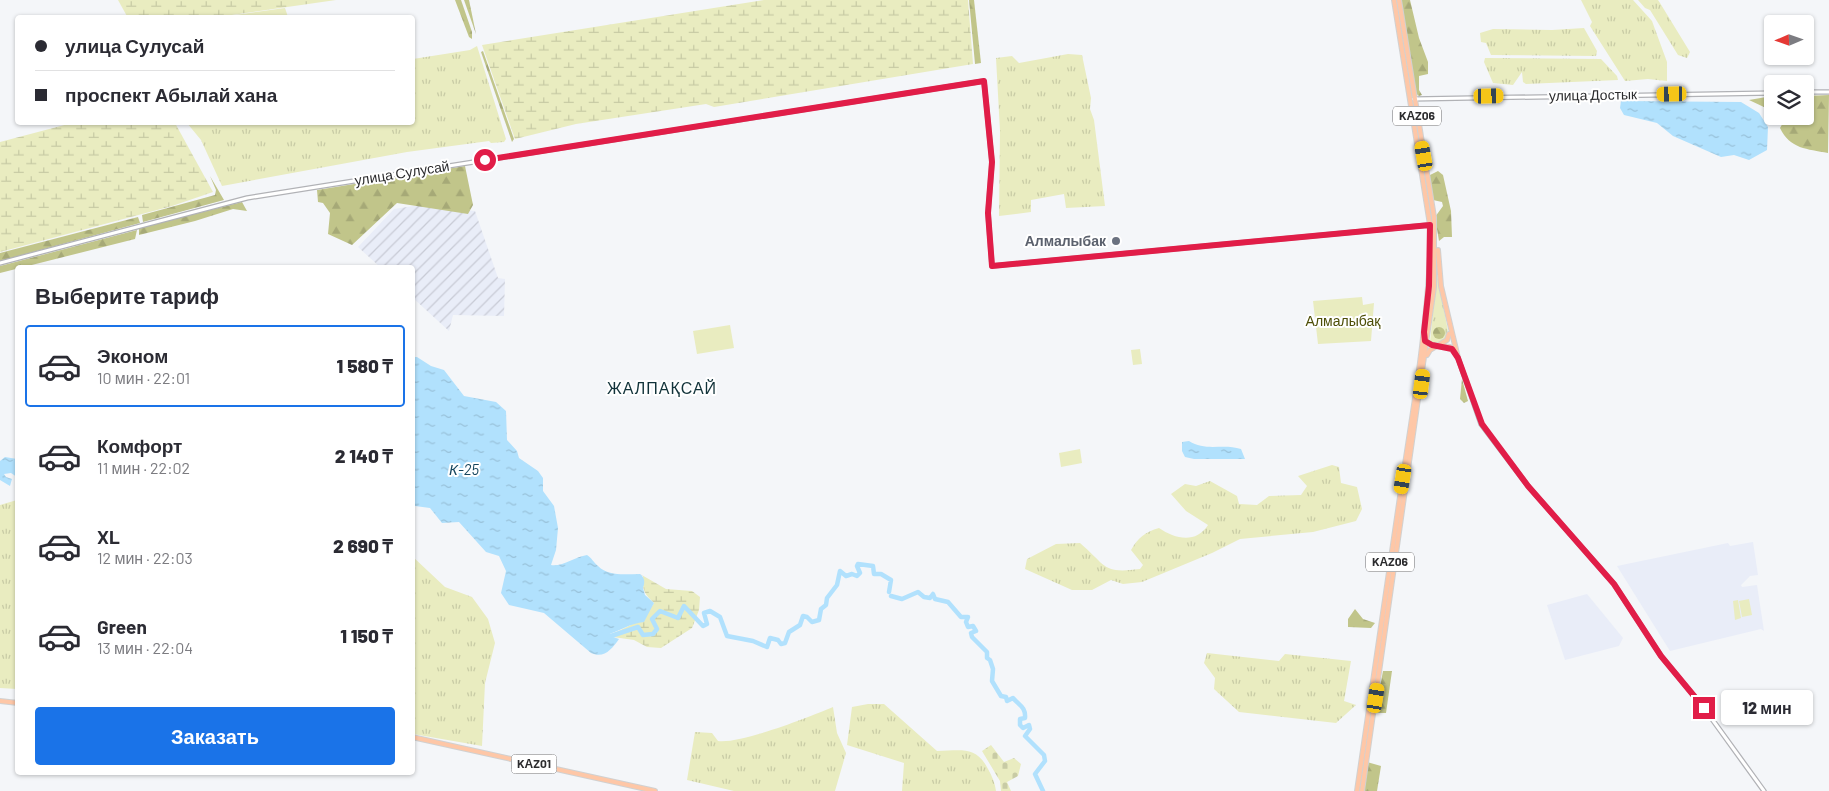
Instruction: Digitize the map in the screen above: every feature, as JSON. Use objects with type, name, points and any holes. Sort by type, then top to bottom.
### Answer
[{"type":"highway","name":"KАZ06","points":[[1357,791],[1424,332],[1430,270],[1430,225],[1394,0]]},
{"type":"highway","name":"KАZ06","points":[[1362,791],[1428,343],[1434,287],[1435,232],[1399,0]]},
{"type":"highway","points":[[1435,232],[1441,286],[1458,358]]},
{"type":"highway","points":[[1424,367],[1430,350],[1447,340],[1450,329]]},
{"type":"highway","points":[[1424,332],[1428,343],[1450,347],[1458,358]]},
{"type":"highway","points":[[0,701],[15,703]]},
{"type":"highway","name":"KАZ01","points":[[415,738],[655,791]]},
{"type":"main road","name":"улица Сулусай","points":[[0,263],[231,202],[984,81],[992,162],[988,213],[992,266],[1430,225]]},
{"type":"main road","points":[[1814,92],[1829,92]]},
{"type":"main road","name":"улица Достык","points":[[1414,99],[1764,93]]},
{"type":"main road","points":[[1458,358],[1482,424],[1528,486],[1614,584],[1661,656],[1704,708],[1764,791]]},
{"type":"shaded area","points":[[420,205],[475,211],[498,278],[505,279],[504,316],[453,315],[449,331],[415,300],[415,265],[378,265],[358,247],[394,209]]},
{"type":"shaded area","points":[[1753,542],[1758,575],[1750,576],[1741,585],[1742,587],[1757,585],[1764,631],[1761,629],[1670,651],[1617,566],[1728,543],[1730,546]]},
{"type":"shaded area","points":[[1587,594],[1623,638],[1619,646],[1565,660],[1547,605]]},
{"type":"green space","points":[[118,0],[336,0],[232,15],[126,15]]},
{"type":"green space","points":[[455,0],[461,0],[472,32],[472,39],[469,37]]},
{"type":"green space","points":[[464,0],[469,0],[476,34]]},
{"type":"green space","points":[[764,0],[968,0],[973,64],[714,107],[706,104],[576,124],[515,139],[482,45]]},
{"type":"green space","points":[[969,0],[974,0],[981,63],[975,64]]},
{"type":"green space","points":[[1400,0],[1410,0],[1419,38],[1428,62],[1428,74],[1419,76],[1419,90],[1422,95],[1419,96],[1414,92]]},
{"type":"green space","points":[[1581,0],[1633,0],[1652,21],[1667,62],[1667,81],[1648,79],[1625,81],[1590,26],[1592,22]]},
{"type":"green space","points":[[1638,0],[1658,0],[1690,52],[1687,58],[1678,55],[1650,10],[1645,8]]},
{"type":"green space","points":[[285,8],[287,15],[235,15]]},
{"type":"green space","points":[[1584,28],[1597,51],[1596,56],[1491,55],[1486,43],[1481,42],[1480,33],[1493,29],[1552,30]]},
{"type":"green space","points":[[477,46],[506,139],[504,142],[491,143],[489,141],[407,152],[222,186],[201,140],[189,125],[415,125],[415,59],[470,50]]},
{"type":"green space","points":[[483,51],[514,139],[512,142],[481,52]]},
{"type":"green space","points":[[1068,54],[1082,55],[1091,98],[1090,109],[1094,120],[1105,206],[1066,208],[1064,194],[1031,200],[1031,212],[999,216],[1000,131],[996,58],[1012,56],[1019,63]]},
{"type":"green space","points":[[1485,58],[1601,59],[1617,76],[1618,80],[1526,84],[1523,82],[1522,72],[1513,85],[1493,83],[1484,62]]},
{"type":"green space","points":[[1829,95],[1828,153],[1794,144],[1784,135],[1780,128],[1782,125],[1814,125],[1814,96]]},
{"type":"green space","points":[[1764,97],[1764,107],[1749,100]]},
{"type":"green space","points":[[64,125],[176,125],[213,192],[172,206],[0,252],[0,142]]},
{"type":"green space","points":[[465,166],[473,205],[468,214],[397,203],[352,245],[328,234],[330,213],[323,203],[318,202],[317,190]]},
{"type":"green space","points":[[1438,171],[1443,175],[1451,211],[1452,237],[1444,237],[1439,241],[1435,217],[1443,206],[1442,202],[1433,200],[1428,176]]},
{"type":"green space","points":[[210,176],[224,200],[143,222],[142,215],[215,195],[216,190]]},
{"type":"green space","points":[[242,202],[247,211],[233,209],[139,235],[139,228]]},
{"type":"green space","points":[[138,217],[140,223],[0,261],[0,253]]},
{"type":"green space","points":[[137,230],[135,239],[32,265],[15,265],[15,269],[0,273],[0,266]]},
{"type":"green space","points":[[1437,274],[1448,331],[1445,340],[1438,344],[1430,342]]},
{"type":"green space","name":"Алмалыбақ","points":[[1362,297],[1363,305],[1374,303],[1371,341],[1318,344],[1313,301]]},
{"type":"green space","points":[[730,325],[734,348],[697,354],[693,331]]},
{"type":"green space","points":[[1437,327],[1441,327],[1445,333],[1441,339],[1437,339],[1433,335],[1433,331]]},
{"type":"green space","points":[[1140,349],[1142,364],[1133,365],[1131,350]]},
{"type":"green space","points":[[1462,379],[1468,401],[1464,403],[1460,399]]},
{"type":"green space","points":[[1080,449],[1082,463],[1061,467],[1059,453]]},
{"type":"green space","points":[[1332,465],[1339,467],[1341,483],[1357,487],[1362,509],[1356,521],[1313,532],[1240,539],[1212,553],[1142,582],[1123,584],[1111,580],[1092,590],[1072,590],[1025,569],[1027,559],[1056,544],[1080,543],[1101,563],[1111,569],[1140,569],[1143,565],[1131,550],[1139,539],[1150,531],[1159,528],[1172,535],[1185,538],[1198,535],[1208,525],[1186,511],[1171,494],[1185,484],[1196,486],[1210,481],[1237,496],[1239,504],[1257,505],[1269,496],[1301,495],[1307,486],[1298,476]]},
{"type":"green space","points":[[15,501],[15,689],[0,688],[0,505]]},
{"type":"green space","points":[[415,559],[445,587],[472,597],[488,619],[495,643],[485,683],[482,746],[415,734]]},
{"type":"green space","points":[[640,574],[666,589],[692,591],[700,597],[699,610],[692,628],[661,648],[647,647],[634,640],[606,636],[639,620],[654,603],[644,591],[643,576]]},
{"type":"green space","points":[[1749,599],[1752,615],[1742,617],[1739,601]]},
{"type":"green space","points":[[1738,600],[1741,618],[1735,620],[1733,601]]},
{"type":"green space","points":[[1355,609],[1363,619],[1375,623],[1371,628],[1348,627],[1348,619]]},
{"type":"green space","points":[[1207,653],[1279,661],[1285,654],[1351,661],[1344,701],[1356,705],[1336,723],[1239,712],[1214,689],[1215,678],[1204,663]]},
{"type":"green space","points":[[1383,671],[1392,671],[1386,713],[1375,713]]},
{"type":"green space","points":[[884,704],[937,751],[960,750],[978,756],[991,774],[996,791],[902,791],[904,763],[847,745],[852,707]]},
{"type":"green space","points":[[833,707],[837,733],[846,753],[835,791],[734,791],[687,780],[695,732],[712,733],[718,741],[729,741],[775,729]]},
{"type":"green space","points":[[991,745],[1004,762],[1014,758],[1021,764],[1018,776],[1007,782],[1011,791],[1001,791],[1000,781],[982,751]]},
{"type":"green space","points":[[1367,762],[1381,766],[1377,791],[1363,791]]},
{"type":"water","points":[[1621,101],[1741,102],[1759,113],[1764,121],[1764,125],[1768,127],[1767,150],[1749,160],[1734,155],[1721,157],[1673,136],[1657,123],[1624,115],[1620,108]]},
{"type":"water","name":"К-25","points":[[415,357],[431,366],[444,370],[464,396],[496,402],[506,411],[507,440],[517,451],[519,458],[538,471],[543,478],[543,491],[554,506],[558,528],[556,550],[551,565],[560,565],[587,555],[602,570],[607,572],[640,574],[643,577],[645,595],[654,603],[644,622],[630,625],[607,635],[619,639],[607,652],[600,655],[591,653],[544,613],[509,605],[501,593],[506,571],[499,556],[486,552],[459,522],[442,523],[430,508],[415,506]]},
{"type":"water","points":[[1189,441],[1208,447],[1234,447],[1241,449],[1245,459],[1194,459],[1185,457],[1182,451],[1182,442]]},
{"type":"water","points":[[5,457],[15,459],[15,476],[11,473],[4,474],[12,479],[10,486],[0,480],[0,461]]},
{"type":"waterway","points":[[601,635],[611,636],[638,627],[643,635],[653,634],[657,629],[652,619],[660,611],[678,618],[684,606],[703,626],[707,624],[704,613],[710,611],[720,617],[727,636],[753,641],[767,647],[770,638],[778,640],[781,644],[785,643],[789,632],[800,625],[803,616],[812,622],[819,620],[821,609],[826,605],[827,598],[837,585],[840,571],[846,576],[852,574],[857,576],[860,573],[858,564],[873,566],[874,574],[881,574],[891,580],[889,592]]},
{"type":"waterway","points":[[891,596],[902,599],[918,592],[924,597],[930,598],[933,594],[935,599],[948,602],[961,617],[968,617],[966,622],[968,627],[973,626],[976,631],[971,633],[972,637],[987,652],[987,658],[990,660],[993,669],[992,681],[1001,696],[1006,697],[1007,701],[1013,698],[1023,709],[1025,718],[1020,719],[1020,725],[1023,728],[1029,725],[1030,729],[1025,736],[1044,755],[1045,761],[1035,774],[1043,791]]},
{"type":"place","name":"Алмалыбак","points":[[1116,241]]},
{"type":"district","name":"ЖАЛПАҚСАЙ","points":[[662,388]]},
{"type":"route","points":[[485,160],[984,81],[988,101],[992,162],[988,213],[992,266],[1430,225],[1431,259],[1424,332],[1425,341],[1432,345],[1446,346],[1452,349],[1458,358],[1474,407],[1482,424],[1528,486],[1600,566],[1635,613],[1661,656],[1704,708]]}]
